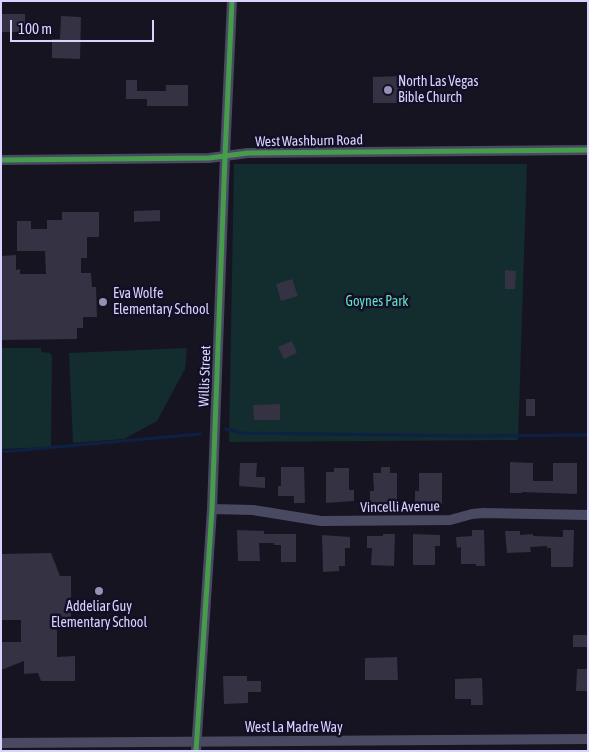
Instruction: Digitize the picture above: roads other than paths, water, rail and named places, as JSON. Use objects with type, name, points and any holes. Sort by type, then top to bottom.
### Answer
[{"type":"street","name":"Willis Street","points":[[196,746],[212,509],[232,1]]},
{"type":"street","name":"West Washburn Road","points":[[1,160],[209,158],[248,153],[588,150]]},
{"type":"street","name":"Vincelli Avenue","points":[[212,509],[253,510],[321,521],[450,520],[483,513],[588,515]]},
{"type":"street","name":"West La Madre Way","points":[[1,743],[196,746],[588,740]]},
{"type":"waterway","points":[[226,429],[242,433],[468,436],[588,435]]},
{"type":"waterway","points":[[1,452],[200,434]]},
{"type":"place","name":"North Las Vegas Bible Church","points":[[388,90]]},
{"type":"place","name":"Eva Wolfe Elementary School","points":[[103,302]]},
{"type":"place","name":"Addeliar Guy Elementary School","points":[[99,591]]},
{"type":"park label","name":"Goynes Park","points":[[377,302]]}]
